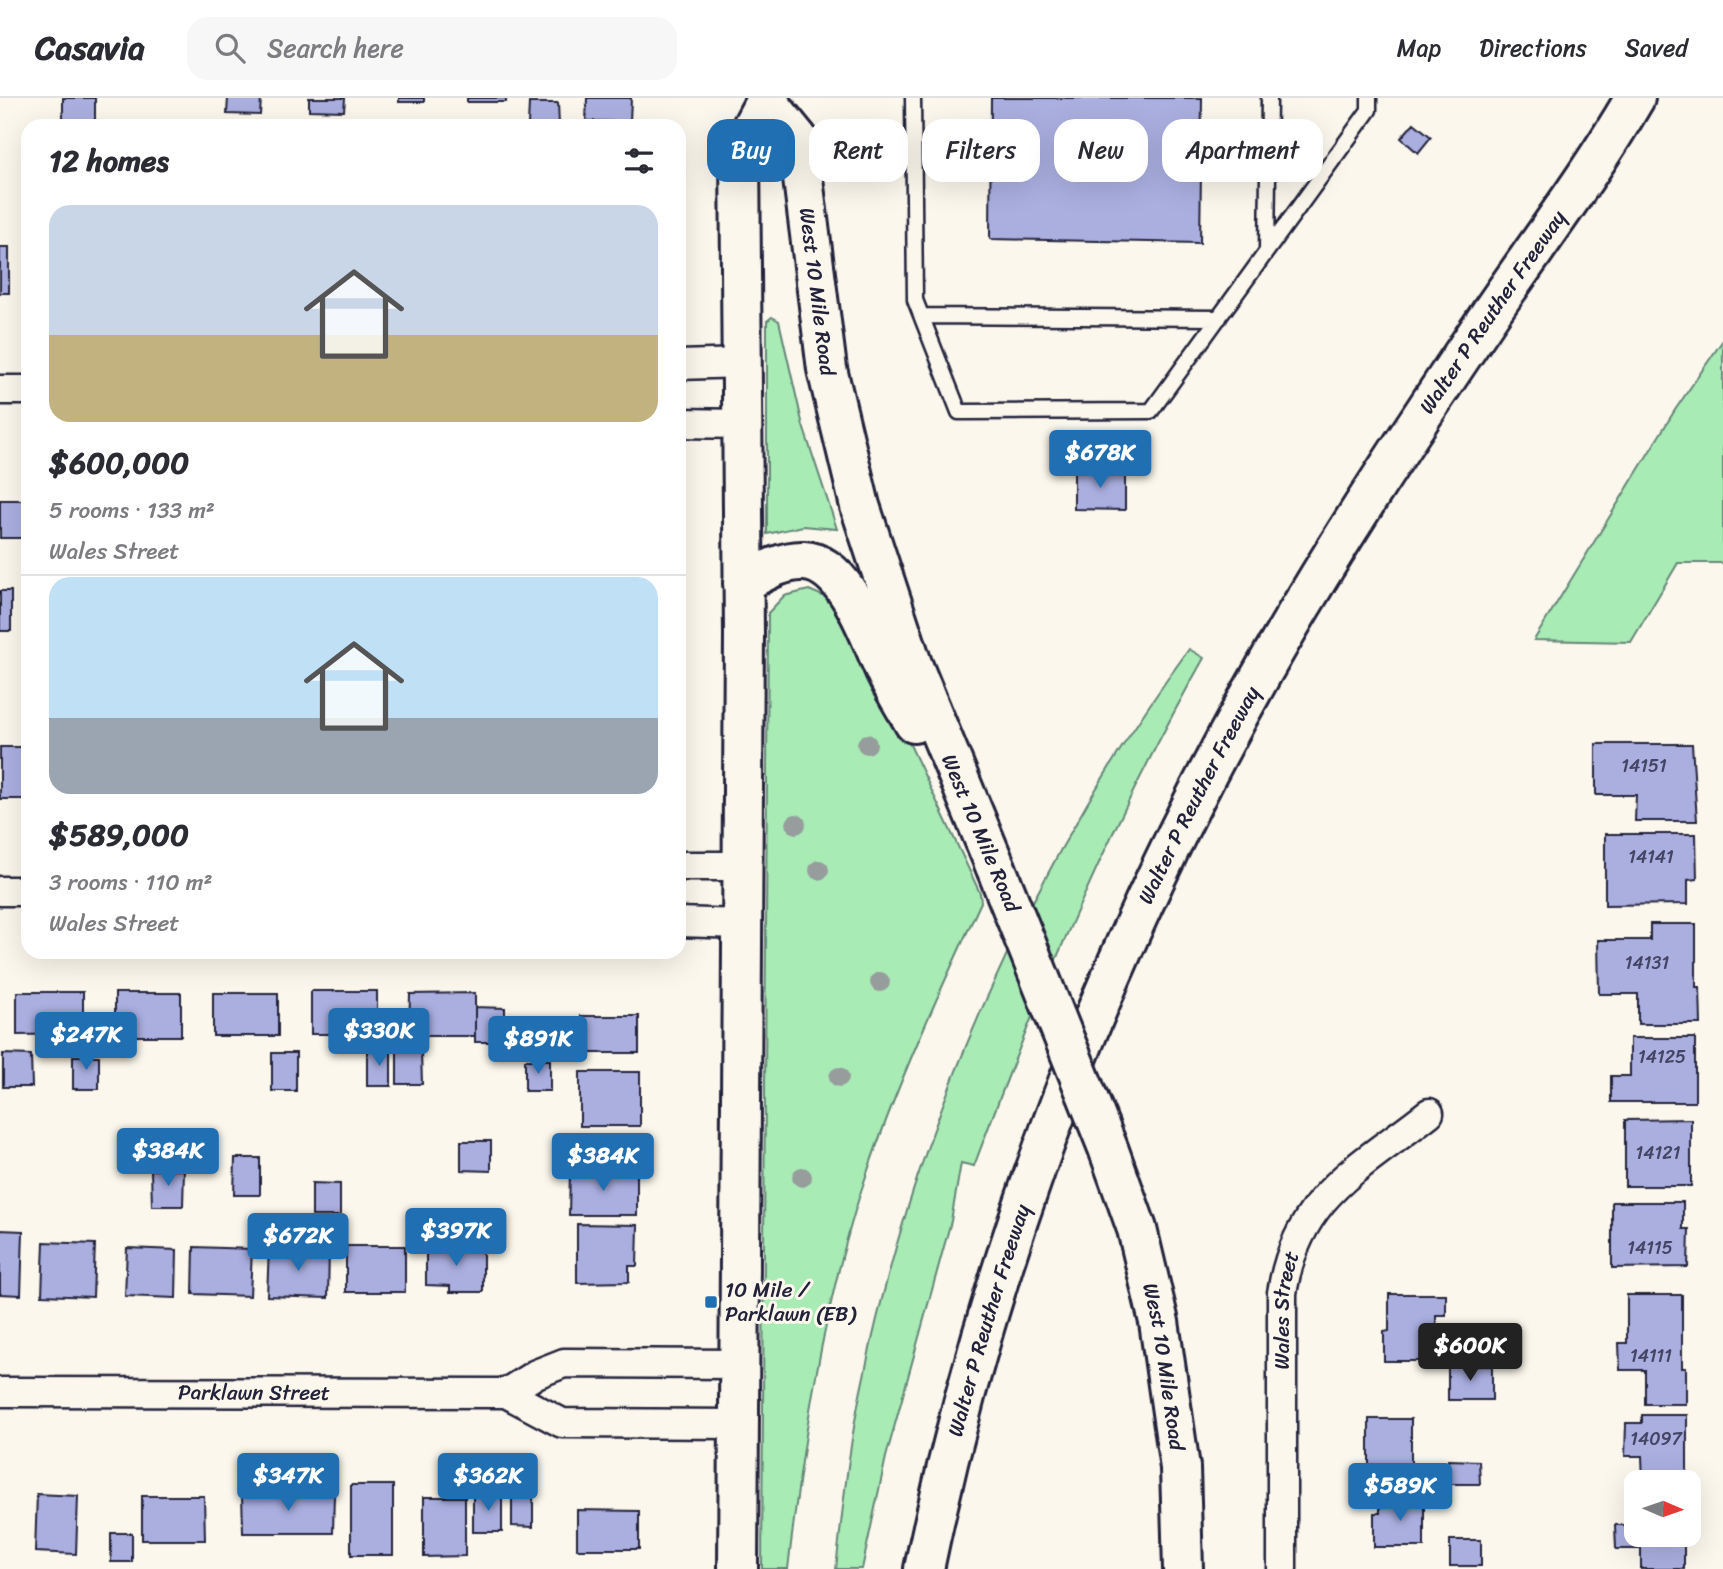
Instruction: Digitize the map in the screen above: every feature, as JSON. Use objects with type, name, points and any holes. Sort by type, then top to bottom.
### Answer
[{"type":"main road","name":"Walter P Reuther Freeway","points":[[924,1569],[959,1417],[1023,1202],[1105,989],[1204,776],[1256,682],[1373,491],[1635,98]]},
{"type":"main road","name":"West 10 Mile Road","points":[[738,1569],[743,866],[740,149],[767,99],[798,139],[827,369],[860,506],[912,664],[1103,1135],[1137,1229],[1159,1322],[1180,1468],[1183,1569]]},
{"type":"main road","points":[[743,583],[777,566],[802,561],[825,568],[835,578],[857,609],[888,677],[996,868]]},
{"type":"street","points":[[686,365],[742,363]]},
{"type":"street","points":[[0,390],[21,390]]},
{"type":"street","points":[[686,423],[743,424]]},
{"type":"street","points":[[686,866],[743,866]]},
{"type":"street","points":[[0,891],[21,891]]},
{"type":"street","points":[[686,922],[741,923]]},
{"type":"street","name":"Wales Street","points":[[1282,1569],[1282,1293],[1286,1265],[1305,1220],[1330,1191],[1429,1113]]},
{"type":"street","points":[[506,1393],[536,1374],[564,1363],[739,1364]]},
{"type":"street","name":"Parklawn Street","points":[[0,1392],[506,1393],[562,1423],[739,1424]]},
{"type":"lane","points":[[913,98],[915,300],[959,412],[1152,411],[1369,110],[1369,98]]},
{"type":"lane","points":[[1267,251],[1269,98]]},
{"type":"lane","points":[[922,316],[1219,318]]},
{"type":"green space","points":[[772,317],[779,321],[803,426],[837,529],[803,526],[767,534],[767,321]]},
{"type":"green space","points":[[1723,340],[1723,563],[1678,563],[1631,642],[1534,640],[1675,410]]},
{"type":"green space","points":[[809,590],[830,599],[862,643],[980,893],[981,902],[903,1077],[875,1149],[849,1232],[816,1375],[788,1569],[762,1569],[768,613],[784,596]]},
{"type":"green space","points":[[1189,649],[1204,658],[1138,781],[1079,907],[1024,1036],[974,1166],[961,1163],[951,1221],[886,1457],[862,1569],[836,1569],[858,1404],[886,1282],[915,1185],[948,1090],[987,997],[1030,907],[1079,818],[1132,732]]},
{"type":"building","points":[[63,98],[95,98],[95,119],[63,119]]},
{"type":"building","points":[[228,98],[261,98],[260,115],[227,114]]},
{"type":"building","points":[[309,98],[345,98],[344,111],[309,110]]},
{"type":"building","points":[[399,98],[424,98],[424,102],[399,102]]},
{"type":"building","points":[[467,98],[506,98],[506,102],[467,102]]},
{"type":"building","points":[[587,98],[631,98],[630,119],[586,119]]},
{"type":"building","points":[[991,98],[1202,98],[1202,119],[1162,119],[1162,182],[1201,182],[1200,243],[990,239],[990,182],[1040,182],[1040,119],[991,119]]},
{"type":"building","points":[[529,103],[558,103],[559,119],[528,119]]},
{"type":"building","points":[[1414,123],[1431,137],[1418,153],[1401,138]]},
{"type":"building","points":[[0,247],[9,247],[9,293],[0,293]]},
{"type":"building","points":[[1074,471],[1125,471],[1125,510],[1074,509]]},
{"type":"building","points":[[0,500],[21,500],[21,538],[0,538]]},
{"type":"building","points":[[0,591],[11,591],[11,631],[0,631]]},
{"type":"building","points":[[1596,744],[1692,744],[1697,821],[1635,821],[1636,795],[1596,795]]},
{"type":"building","points":[[0,747],[21,747],[21,799],[0,799]]},
{"type":"building","points":[[1605,834],[1696,834],[1697,879],[1688,880],[1688,904],[1605,905]]},
{"type":"building","points":[[1650,924],[1696,924],[1696,987],[1700,987],[1701,1024],[1638,1024],[1638,994],[1599,994],[1598,940],[1650,940]]},
{"type":"building","points":[[311,991],[377,991],[377,1034],[311,1034]]},
{"type":"building","points":[[17,992],[83,992],[83,1034],[17,1035]]},
{"type":"building","points":[[115,993],[181,993],[181,1036],[115,1036]]},
{"type":"building","points":[[213,993],[278,993],[278,1036],[213,1036]]},
{"type":"building","points":[[475,993],[475,1036],[409,1036],[410,994]]},
{"type":"building","points":[[475,1007],[505,1008],[505,1042],[475,1042]]},
{"type":"building","points":[[581,1016],[639,1016],[639,1053],[581,1053]]},
{"type":"building","points":[[1630,1038],[1695,1038],[1695,1102],[1611,1102],[1611,1076],[1630,1076]]},
{"type":"building","points":[[367,1050],[391,1050],[391,1086],[367,1086]]},
{"type":"building","points":[[397,1051],[421,1051],[422,1084],[397,1084]]},
{"type":"building","points":[[272,1053],[296,1053],[296,1091],[272,1091]]},
{"type":"building","points":[[3,1054],[31,1055],[32,1087],[3,1087]]},
{"type":"building","points":[[73,1056],[99,1056],[99,1089],[73,1089]]},
{"type":"building","points":[[525,1060],[550,1060],[550,1091],[525,1091]]},
{"type":"building","points":[[580,1072],[640,1072],[640,1126],[580,1126]]},
{"type":"building","points":[[1691,1119],[1691,1186],[1625,1186],[1625,1120]]},
{"type":"building","points":[[461,1141],[491,1141],[491,1171],[461,1170]]},
{"type":"building","points":[[235,1158],[260,1158],[260,1195],[234,1195]]},
{"type":"building","points":[[151,1170],[184,1170],[183,1206],[152,1206]]},
{"type":"building","points":[[570,1170],[637,1170],[637,1215],[569,1215]]},
{"type":"building","points":[[312,1183],[340,1184],[340,1216],[312,1216]]},
{"type":"building","points":[[1612,1202],[1683,1202],[1683,1229],[1689,1229],[1688,1267],[1612,1268]]},
{"type":"building","points":[[577,1224],[638,1225],[637,1266],[629,1266],[629,1282],[577,1283]]},
{"type":"building","points":[[0,1230],[23,1231],[21,1295],[0,1294]]},
{"type":"building","points":[[44,1242],[95,1244],[93,1297],[42,1295]]},
{"type":"building","points":[[346,1246],[405,1246],[405,1292],[346,1292]]},
{"type":"building","points":[[426,1246],[483,1246],[483,1292],[450,1292],[450,1286],[426,1285]]},
{"type":"building","points":[[194,1247],[252,1249],[250,1296],[193,1294]]},
{"type":"building","points":[[269,1247],[329,1249],[328,1298],[267,1296]]},
{"type":"building","points":[[127,1248],[177,1250],[176,1298],[125,1296]]},
{"type":"building","points":[[1389,1294],[1446,1294],[1446,1315],[1436,1315],[1436,1361],[1384,1361],[1384,1332],[1389,1331]]},
{"type":"building","points":[[1627,1295],[1682,1295],[1682,1368],[1686,1368],[1686,1404],[1645,1404],[1645,1370],[1620,1370],[1619,1343],[1627,1343]]},
{"type":"building","points":[[1448,1366],[1492,1366],[1492,1400],[1448,1400]]},
{"type":"building","points":[[1642,1415],[1687,1415],[1687,1470],[1643,1470],[1642,1456],[1625,1456],[1626,1423],[1642,1423]]},
{"type":"building","points":[[1369,1419],[1411,1419],[1411,1471],[1369,1471]]},
{"type":"building","points":[[1448,1460],[1479,1461],[1480,1484],[1447,1484]]},
{"type":"building","points":[[351,1485],[393,1485],[393,1555],[351,1555]]},
{"type":"building","points":[[242,1493],[334,1494],[333,1533],[243,1533]]},
{"type":"building","points":[[37,1494],[78,1496],[76,1554],[35,1552]]},
{"type":"building","points":[[473,1494],[502,1494],[502,1532],[473,1532]]},
{"type":"building","points":[[142,1496],[204,1496],[205,1540],[142,1540]]},
{"type":"building","points":[[424,1497],[465,1497],[465,1556],[424,1557]]},
{"type":"building","points":[[512,1497],[533,1497],[533,1527],[512,1526]]},
{"type":"building","points":[[1424,1498],[1424,1547],[1374,1547],[1374,1513],[1380,1513],[1380,1499]]},
{"type":"building","points":[[577,1510],[639,1511],[639,1549],[577,1549]]},
{"type":"building","points":[[1615,1525],[1624,1525],[1624,1547],[1684,1547],[1684,1569],[1641,1569],[1641,1549],[1616,1549]]},
{"type":"building","points":[[111,1533],[132,1533],[132,1562],[111,1562]]},
{"type":"building","points":[[1450,1540],[1481,1540],[1481,1566],[1450,1566]]},
{"type":"place","name":"10 Mile / Parklawn (EB)","points":[[711,1302]]}]
